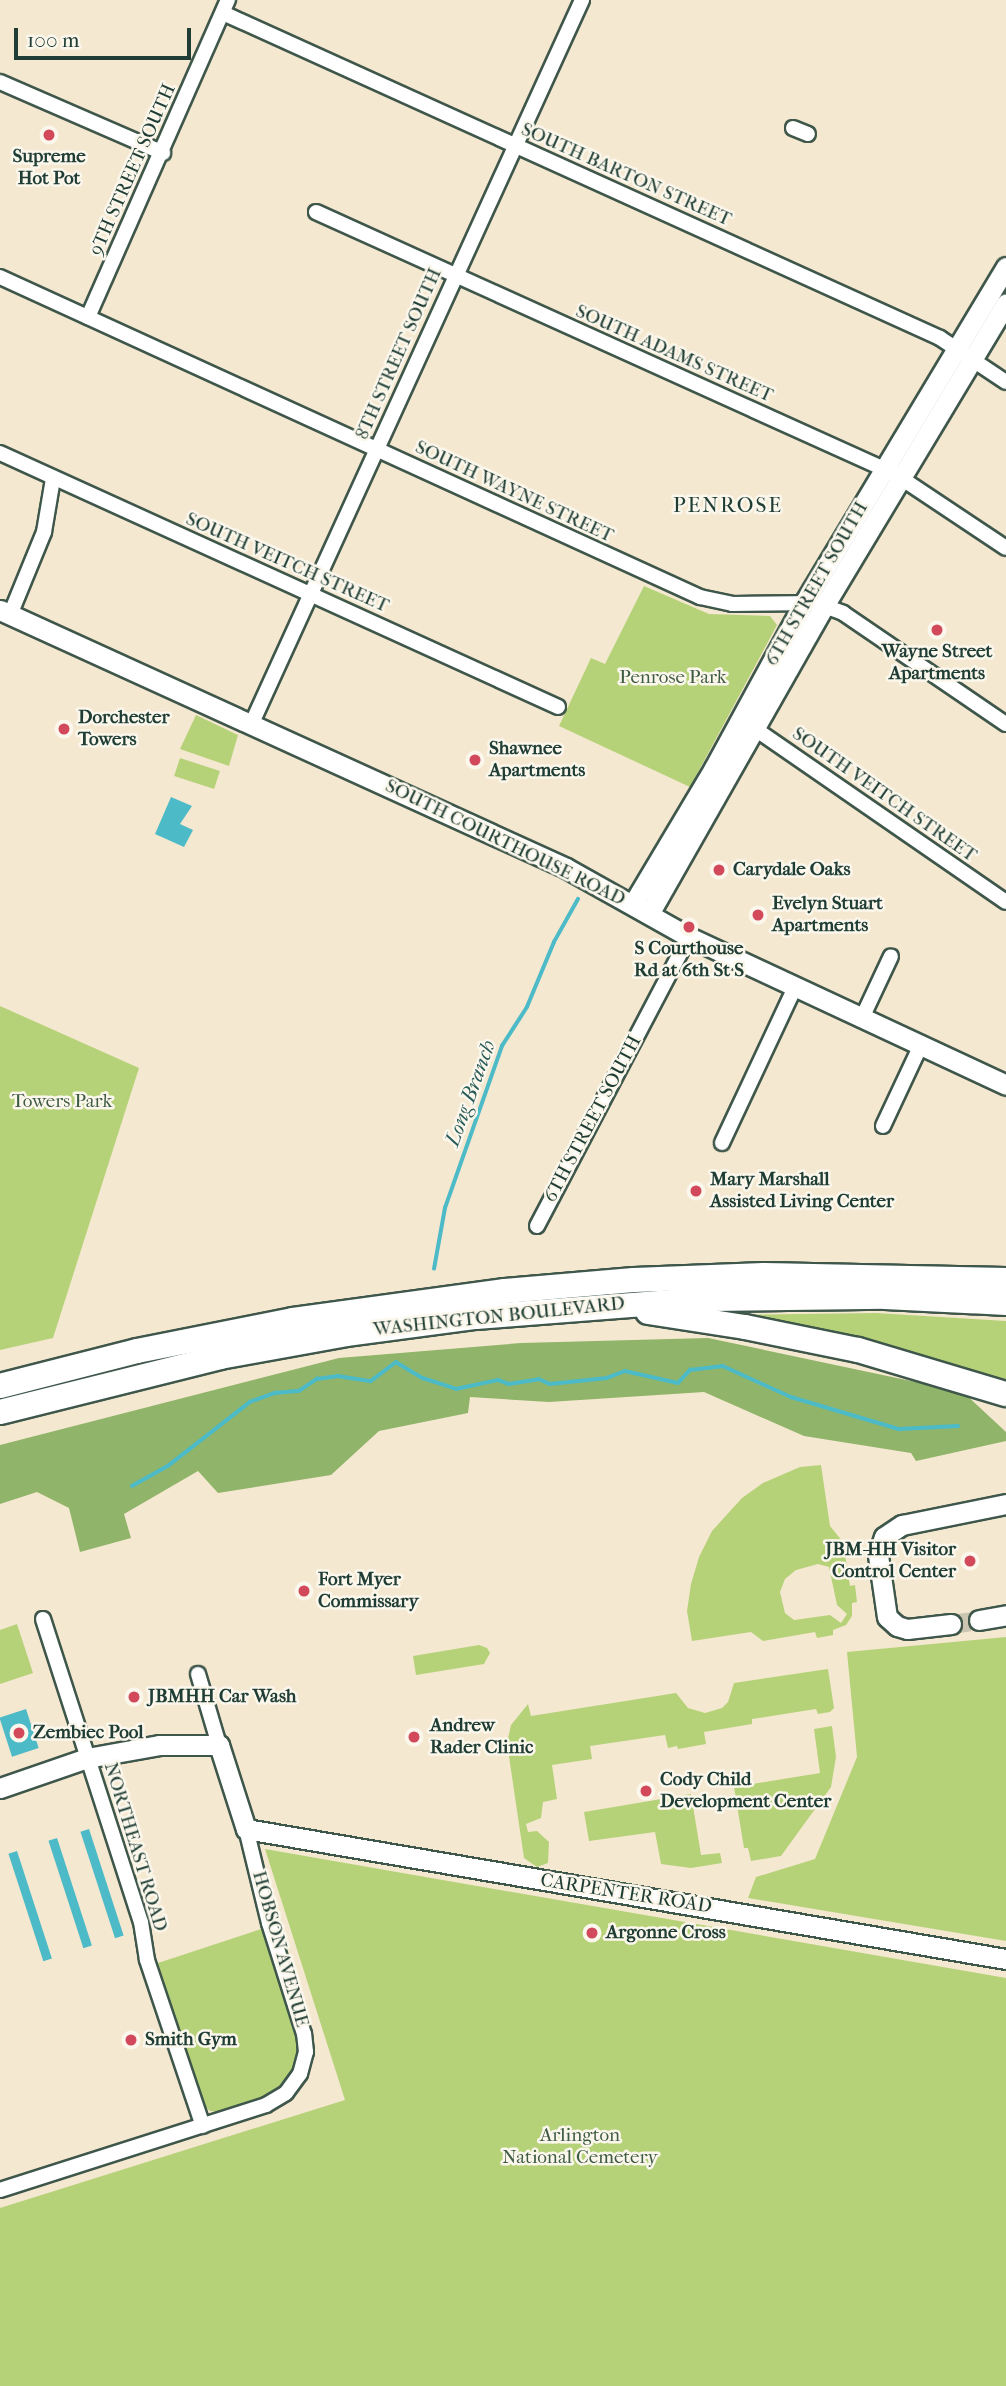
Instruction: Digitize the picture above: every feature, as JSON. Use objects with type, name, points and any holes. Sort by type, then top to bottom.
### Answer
[{"type":"highway","name":"WASHINGTON BOULEVARD","points":[[0,1386],[137,1351],[345,1311],[591,1283],[807,1275],[1006,1280]]},
{"type":"highway","name":"WASHINGTON BOULEVARD","points":[[0,1412],[179,1366],[305,1341],[432,1322],[603,1305],[798,1297],[1006,1303]]},
{"type":"highway","points":[[603,1305],[824,1342],[921,1366],[1006,1394]]},
{"type":"highway","points":[[0,1374],[51,1362],[137,1351]]},
{"type":"street","name":"8TH STREET SOUTH","points":[[251,725],[582,0]]},
{"type":"street","name":"SOUTH BARTON STREET","points":[[226,7],[515,146],[940,338],[1006,382]]},
{"type":"street","name":"9TH STREET SOUTH","points":[[88,317],[226,7]]},
{"type":"street","points":[[0,82],[163,153]]},
{"type":"street","points":[[793,128],[807,134]]},
{"type":"street","name":"SOUTH ADAMS STREET","points":[[316,212],[893,473],[1006,548]]},
{"type":"street","name":"6TH STREET SOUTH","points":[[748,724],[804,603],[893,473],[965,354],[1006,267]]},
{"type":"street","name":"SOUTH WAYNE STREET","points":[[0,277],[700,597],[732,604],[804,603],[843,613],[1006,724]]},
{"type":"street","name":"6TH STREET SOUTH","points":[[965,354],[1006,303]]},
{"type":"street","name":"SOUTH VEITCH STREET","points":[[0,453],[558,708]]},
{"type":"street","name":"6TH STREET SOUTH","points":[[641,909],[748,724],[824,606],[893,473]]},
{"type":"street","points":[[5,613],[44,532],[53,479]]},
{"type":"street","name":"SOUTH COURTHOUSE ROAD","points":[[5,613],[505,839],[641,909],[689,937],[1006,1085]]},
{"type":"street","name":"SOUTH VEITCH STREET","points":[[748,724],[1006,902]]},
{"type":"street","name":"6TH STREET SOUTH","points":[[537,1226],[689,937]]},
{"type":"street","points":[[862,1018],[891,956]]},
{"type":"street","points":[[722,1143],[795,987]]},
{"type":"street","points":[[883,1126],[921,1045]]},
{"type":"street","points":[[951,1624],[907,1629],[897,1626],[887,1616],[878,1555],[884,1537],[902,1525],[1006,1504]]},
{"type":"street","points":[[979,1620],[1006,1615]]},
{"type":"street","name":"NORTHEAST ROAD","points":[[43,1619],[141,1922],[147,1960],[203,2126]]},
{"type":"street","name":"HOBSON AVENUE","points":[[0,2190],[266,2105],[286,2092],[300,2074],[306,2052],[304,2034],[269,1923],[246,1829],[198,1674]]},
{"type":"street","points":[[0,1788],[87,1758],[159,1745],[219,1745]]},
{"type":"street","name":"CARPENTER ROAD","points":[[246,1829],[1006,1959]]},
{"type":"green space","name":"Penrose Park","points":[[644,586],[709,614],[770,616],[777,625],[690,787],[559,726],[591,658],[605,664]]},
{"type":"green space","points":[[196,715],[238,735],[229,766],[180,749]]},
{"type":"green space","points":[[180,758],[220,771],[214,789],[174,776]]},
{"type":"green space","name":"Towers Park","points":[[0,1006],[139,1068],[53,1338],[0,1350]]},
{"type":"green space","points":[[876,1313],[1006,1321],[1006,1386],[716,1315]]},
{"type":"green space","points":[[708,1338],[963,1392],[1006,1432],[1006,1441],[916,1461],[911,1453],[804,1436],[704,1392],[549,1402],[470,1397],[468,1413],[379,1431],[331,1475],[218,1493],[198,1471],[124,1514],[131,1538],[80,1552],[69,1508],[37,1492],[0,1504],[0,1445],[339,1358],[521,1343]]},
{"type":"green space","points":[[821,1465],[830,1526],[843,1542],[850,1586],[855,1585],[857,1602],[852,1603],[852,1616],[846,1625],[833,1630],[833,1635],[817,1638],[815,1632],[763,1641],[751,1632],[692,1641],[687,1611],[691,1584],[699,1557],[712,1531],[742,1498],[763,1483],[800,1467]],"holes":[[[818,1564],[829,1567],[837,1605],[847,1614],[841,1623],[830,1615],[794,1620],[785,1613],[780,1592],[785,1579],[796,1570]]]},
{"type":"green space","points":[[17,1624],[33,1673],[0,1684],[0,1630]]},
{"type":"green space","points":[[1006,1637],[1006,1941],[748,1898],[756,1877],[815,1859],[857,1757],[847,1652]]},
{"type":"green space","points":[[479,1645],[487,1648],[490,1653],[484,1664],[416,1675],[413,1656]]},
{"type":"green space","points":[[828,1669],[834,1708],[830,1712],[818,1714],[816,1709],[752,1719],[752,1724],[704,1732],[706,1744],[678,1749],[677,1746],[668,1748],[665,1735],[590,1746],[592,1759],[552,1765],[557,1799],[543,1802],[541,1818],[526,1824],[528,1832],[537,1831],[549,1842],[548,1863],[537,1867],[524,1858],[507,1743],[511,1725],[528,1704],[531,1716],[676,1693],[688,1708],[705,1713],[722,1708],[728,1702],[734,1683]]},
{"type":"green space","points":[[832,1726],[836,1757],[831,1787],[781,1856],[751,1861],[748,1848],[744,1848],[734,1787],[820,1773],[814,1729]]},
{"type":"green space","points":[[691,1794],[701,1855],[720,1853],[722,1863],[691,1868],[661,1864],[655,1832],[589,1841],[584,1812]]},
{"type":"green space","name":"Arlington National Cemetery","points":[[265,1849],[1006,1978],[1006,2386],[0,2386],[0,2208],[345,2100]]},
{"type":"green space","points":[[264,1928],[296,2030],[299,2051],[295,2068],[281,2087],[263,2098],[220,2112],[210,2111],[203,2105],[158,1963]]},
{"type":"water","points":[[171,797],[192,806],[180,824],[193,830],[184,847],[155,834]]},
{"type":"water","name":"Zembiec Pool","points":[[26,1709],[39,1748],[12,1757],[0,1717]]},
{"type":"water","points":[[89,1829],[124,1936],[115,1938],[80,1832]]},
{"type":"water","points":[[57,1838],[92,1945],[83,1948],[48,1841]]},
{"type":"water","points":[[17,1851],[52,1958],[43,1961],[8,1854]]},
{"type":"waterway","name":"Long Branch","points":[[434,1269],[445,1208],[502,1046],[527,1007],[554,942],[578,899]]},
{"type":"waterway","points":[[132,1486],[168,1466],[250,1402],[275,1393],[299,1391],[317,1379],[338,1376],[371,1381],[396,1362],[423,1378],[456,1389],[498,1380],[509,1384],[539,1379],[550,1384],[607,1378],[625,1371],[678,1383],[690,1370],[723,1366],[791,1397],[899,1429],[958,1426]]},
{"type":"tunnel","points":[[951,1624],[979,1620]]},
{"type":"place","name":"Supreme Hot Pot","points":[[49,135]]},
{"type":"place","name":"Wayne Street Apartments","points":[[937,630]]},
{"type":"place","name":"Dorchester Towers","points":[[64,729]]},
{"type":"place","name":"Shawnee Apartments","points":[[475,760]]},
{"type":"place","name":"Carydale Oaks","points":[[719,870]]},
{"type":"place","name":"Evelyn Stuart Apartments","points":[[758,915]]},
{"type":"place","name":"S Courthouse Rd at 6th St S","points":[[689,927]]},
{"type":"place","name":"Mary Marshall Assisted Living Center","points":[[696,1191]]},
{"type":"place","name":"JBM-HH Visitor Control Center","points":[[970,1561]]},
{"type":"place","name":"Fort Myer Commissary","points":[[304,1591]]},
{"type":"place","name":"JBMHH Car Wash","points":[[134,1697]]},
{"type":"place","name":"Zembiec Pool","points":[[19,1733]]},
{"type":"place","name":"Andrew Rader Clinic","points":[[414,1737]]},
{"type":"place","name":"Cody Child Development Center","points":[[646,1791]]},
{"type":"place","name":"Argonne Cross","points":[[592,1933]]},
{"type":"place","name":"Smith Gym","points":[[131,2040]]},
{"type":"district","name":"PENROSE","points":[[728,505]]}]
